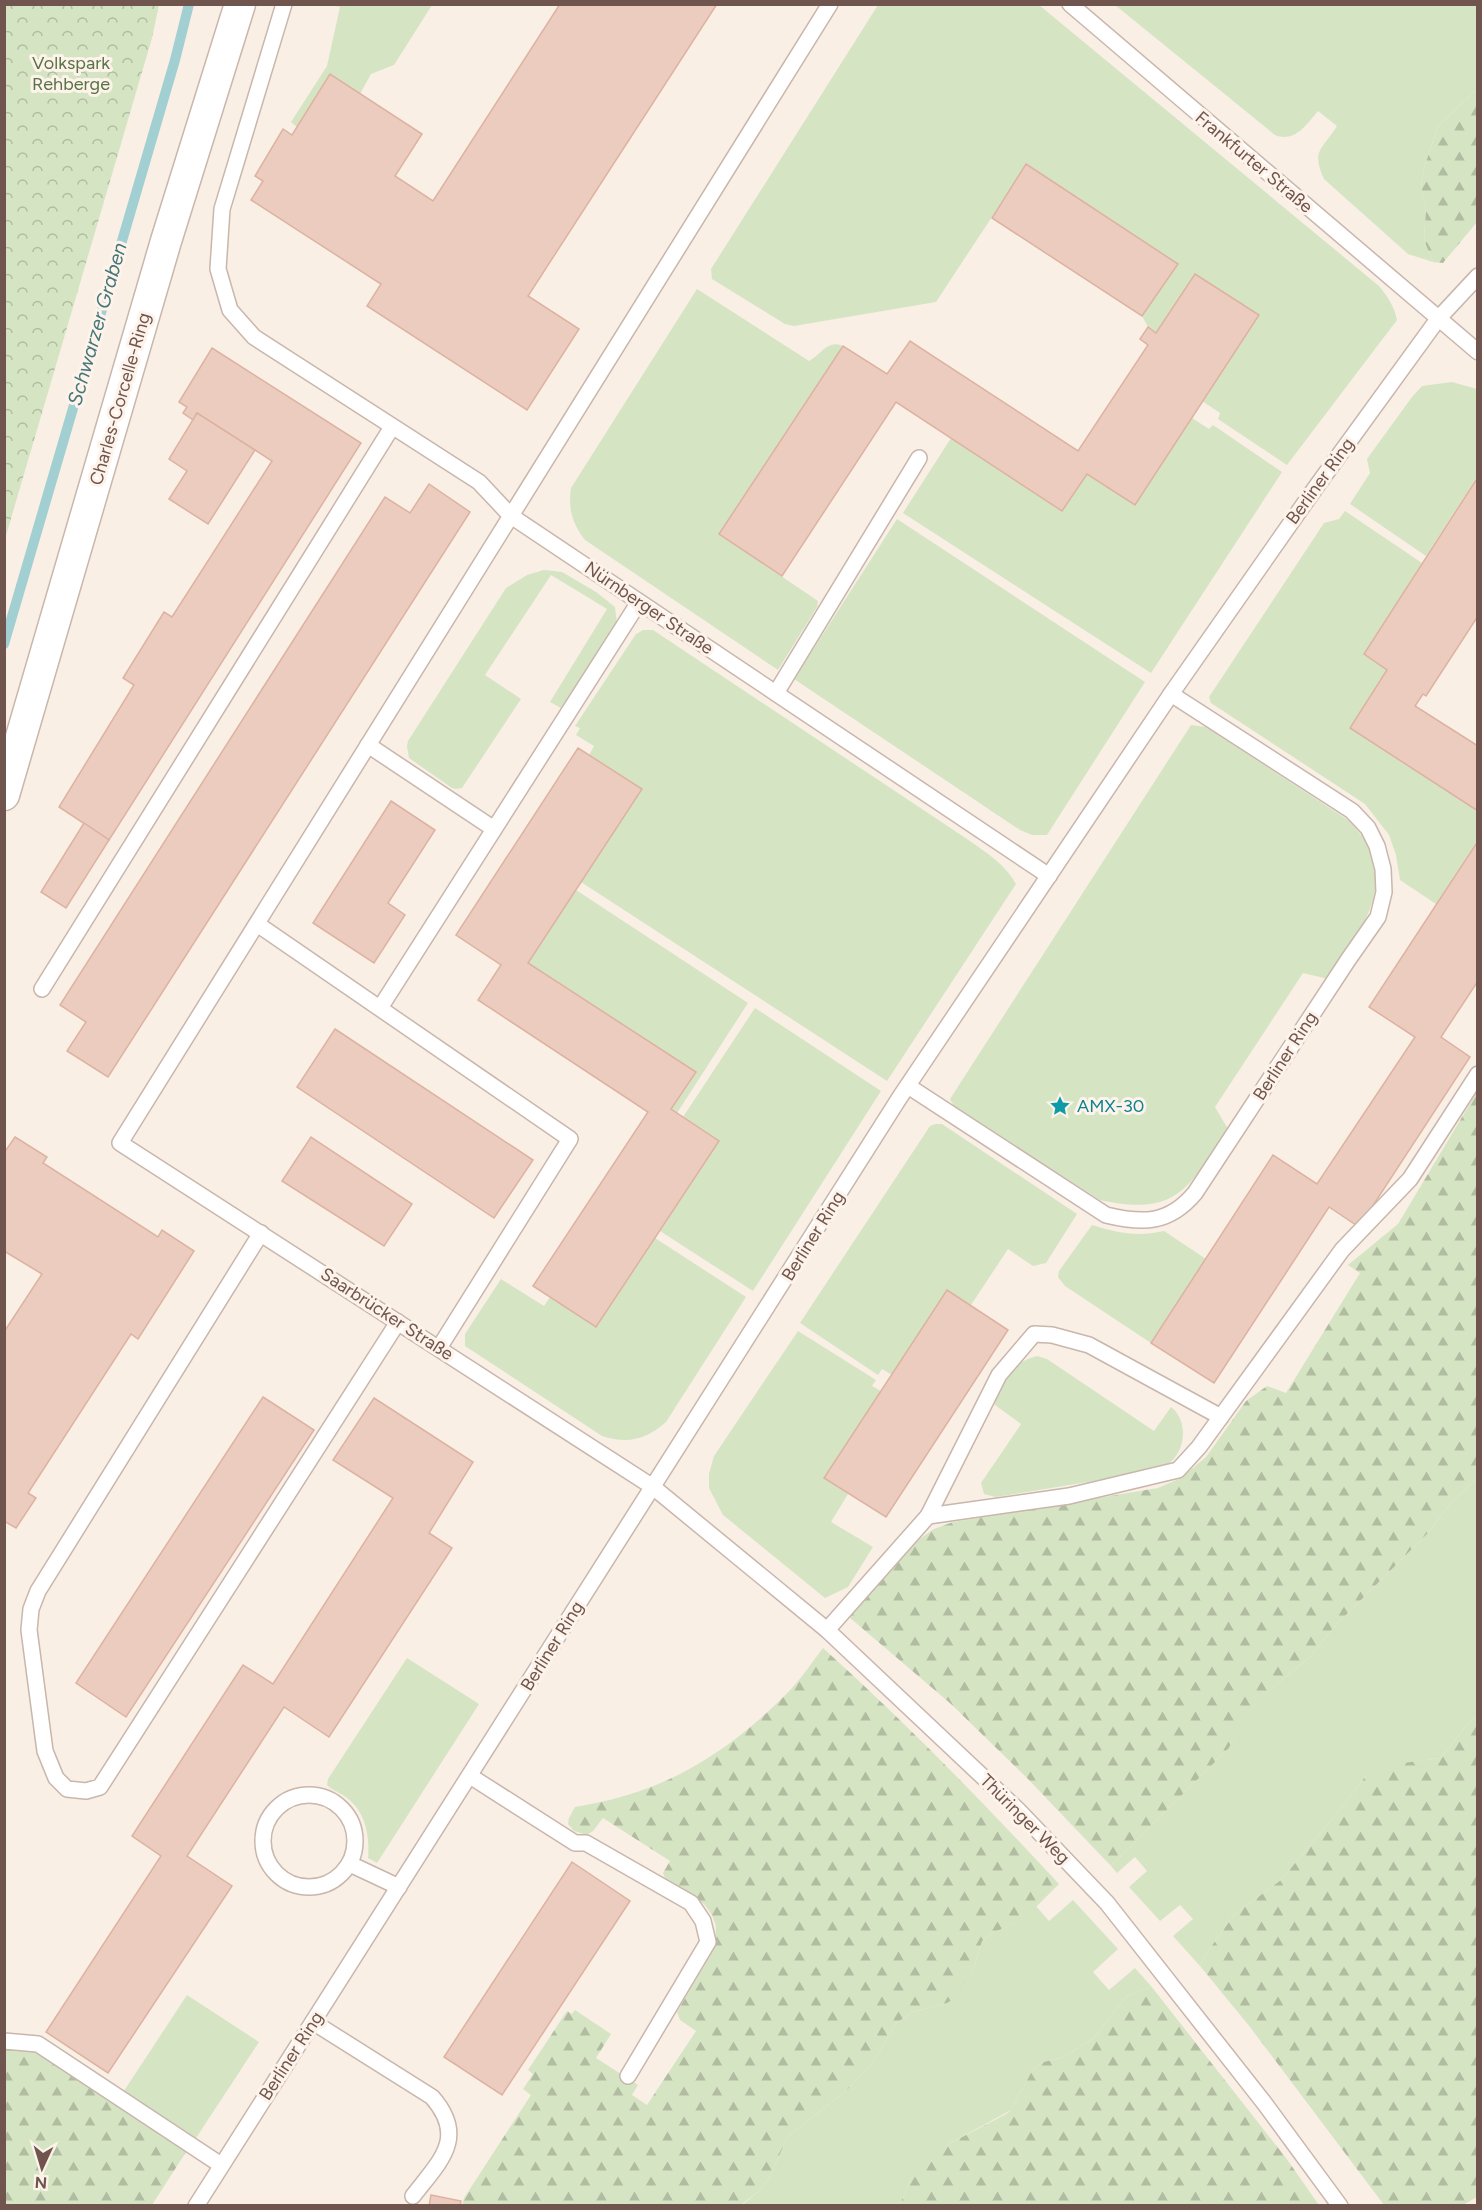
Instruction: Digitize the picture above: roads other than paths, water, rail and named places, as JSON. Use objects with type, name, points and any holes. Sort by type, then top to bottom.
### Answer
[{"type":"street","name":"Charles-Corcelle-Ring","points":[[4,795],[166,241],[240,4]]},
{"type":"lane","name":"Nürnberger Straße","points":[[284,4],[222,209],[218,269],[231,310],[254,337],[479,482],[511,516],[1048,876]]},
{"type":"lane","points":[[439,1348],[570,1139],[257,924],[830,4]]},
{"type":"lane","name":"Frankfurter Straße","points":[[1070,4],[1478,352]]},
{"type":"lane","name":"Berliner Ring","points":[[196,2205],[908,1086],[1171,693],[1438,319],[1478,276]]},
{"type":"lane","points":[[42,989],[392,426]]},
{"type":"lane","points":[[776,693],[919,458]]},
{"type":"lane","points":[[380,1008],[639,602]]},
{"type":"lane","name":"Berliner Ring","points":[[908,1086],[1106,1215],[1128,1220],[1152,1221],[1168,1216],[1184,1206],[1195,1194],[1378,917],[1384,892],[1383,869],[1377,846],[1368,828],[1352,811],[1171,693]]},
{"type":"lane","points":[[368,745],[494,829]]},
{"type":"lane","name":"Saarbrücker Straße","points":[[257,924],[120,1143],[653,1487]]},
{"type":"lane","points":[[928,1516],[1069,1496],[1178,1470],[1200,1447],[1342,1250],[1410,1179],[1478,1074]]},
{"type":"lane","points":[[261,1233],[38,1591],[31,1609],[29,1630],[45,1751],[56,1778],[67,1789],[86,1791],[100,1787],[398,1322]]},
{"type":"lane","points":[[827,1630],[928,1516],[999,1375],[1034,1334],[1052,1335],[1089,1346],[1221,1417]]},
{"type":"lane","name":"Thüringer Weg","points":[[653,1487],[827,1630],[1018,1810],[1107,1903],[1265,2104],[1340,2205]]},
{"type":"lane","points":[[470,1776],[575,1843],[586,1843],[691,1903],[703,1921],[708,1942],[628,2076]]},
{"type":"lane","points":[[300,1795],[325,1797],[335,1802],[351,1821],[355,1832],[354,1856],[350,1864],[340,1876],[319,1887],[307,1887],[284,1880],[275,1872],[264,1850],[263,1838],[271,1815],[279,1806],[300,1795]]},
{"type":"lane","points":[[350,1864],[399,1887]]},
{"type":"lane","points":[[313,2022],[432,2097],[442,2109],[449,2122],[449,2139],[444,2156],[413,2196]]},
{"type":"lane","points":[[4,2041],[38,2044],[221,2164]]},
{"type":"waterway","name":"Schwarzer Graben","points":[[4,644],[175,60],[189,4]]},
{"type":"place","name":"AMX-30","points":[[1060,1106]]},
{"type":"park label","name":"Volkspark Rehberge","points":[[71,73]]}]
